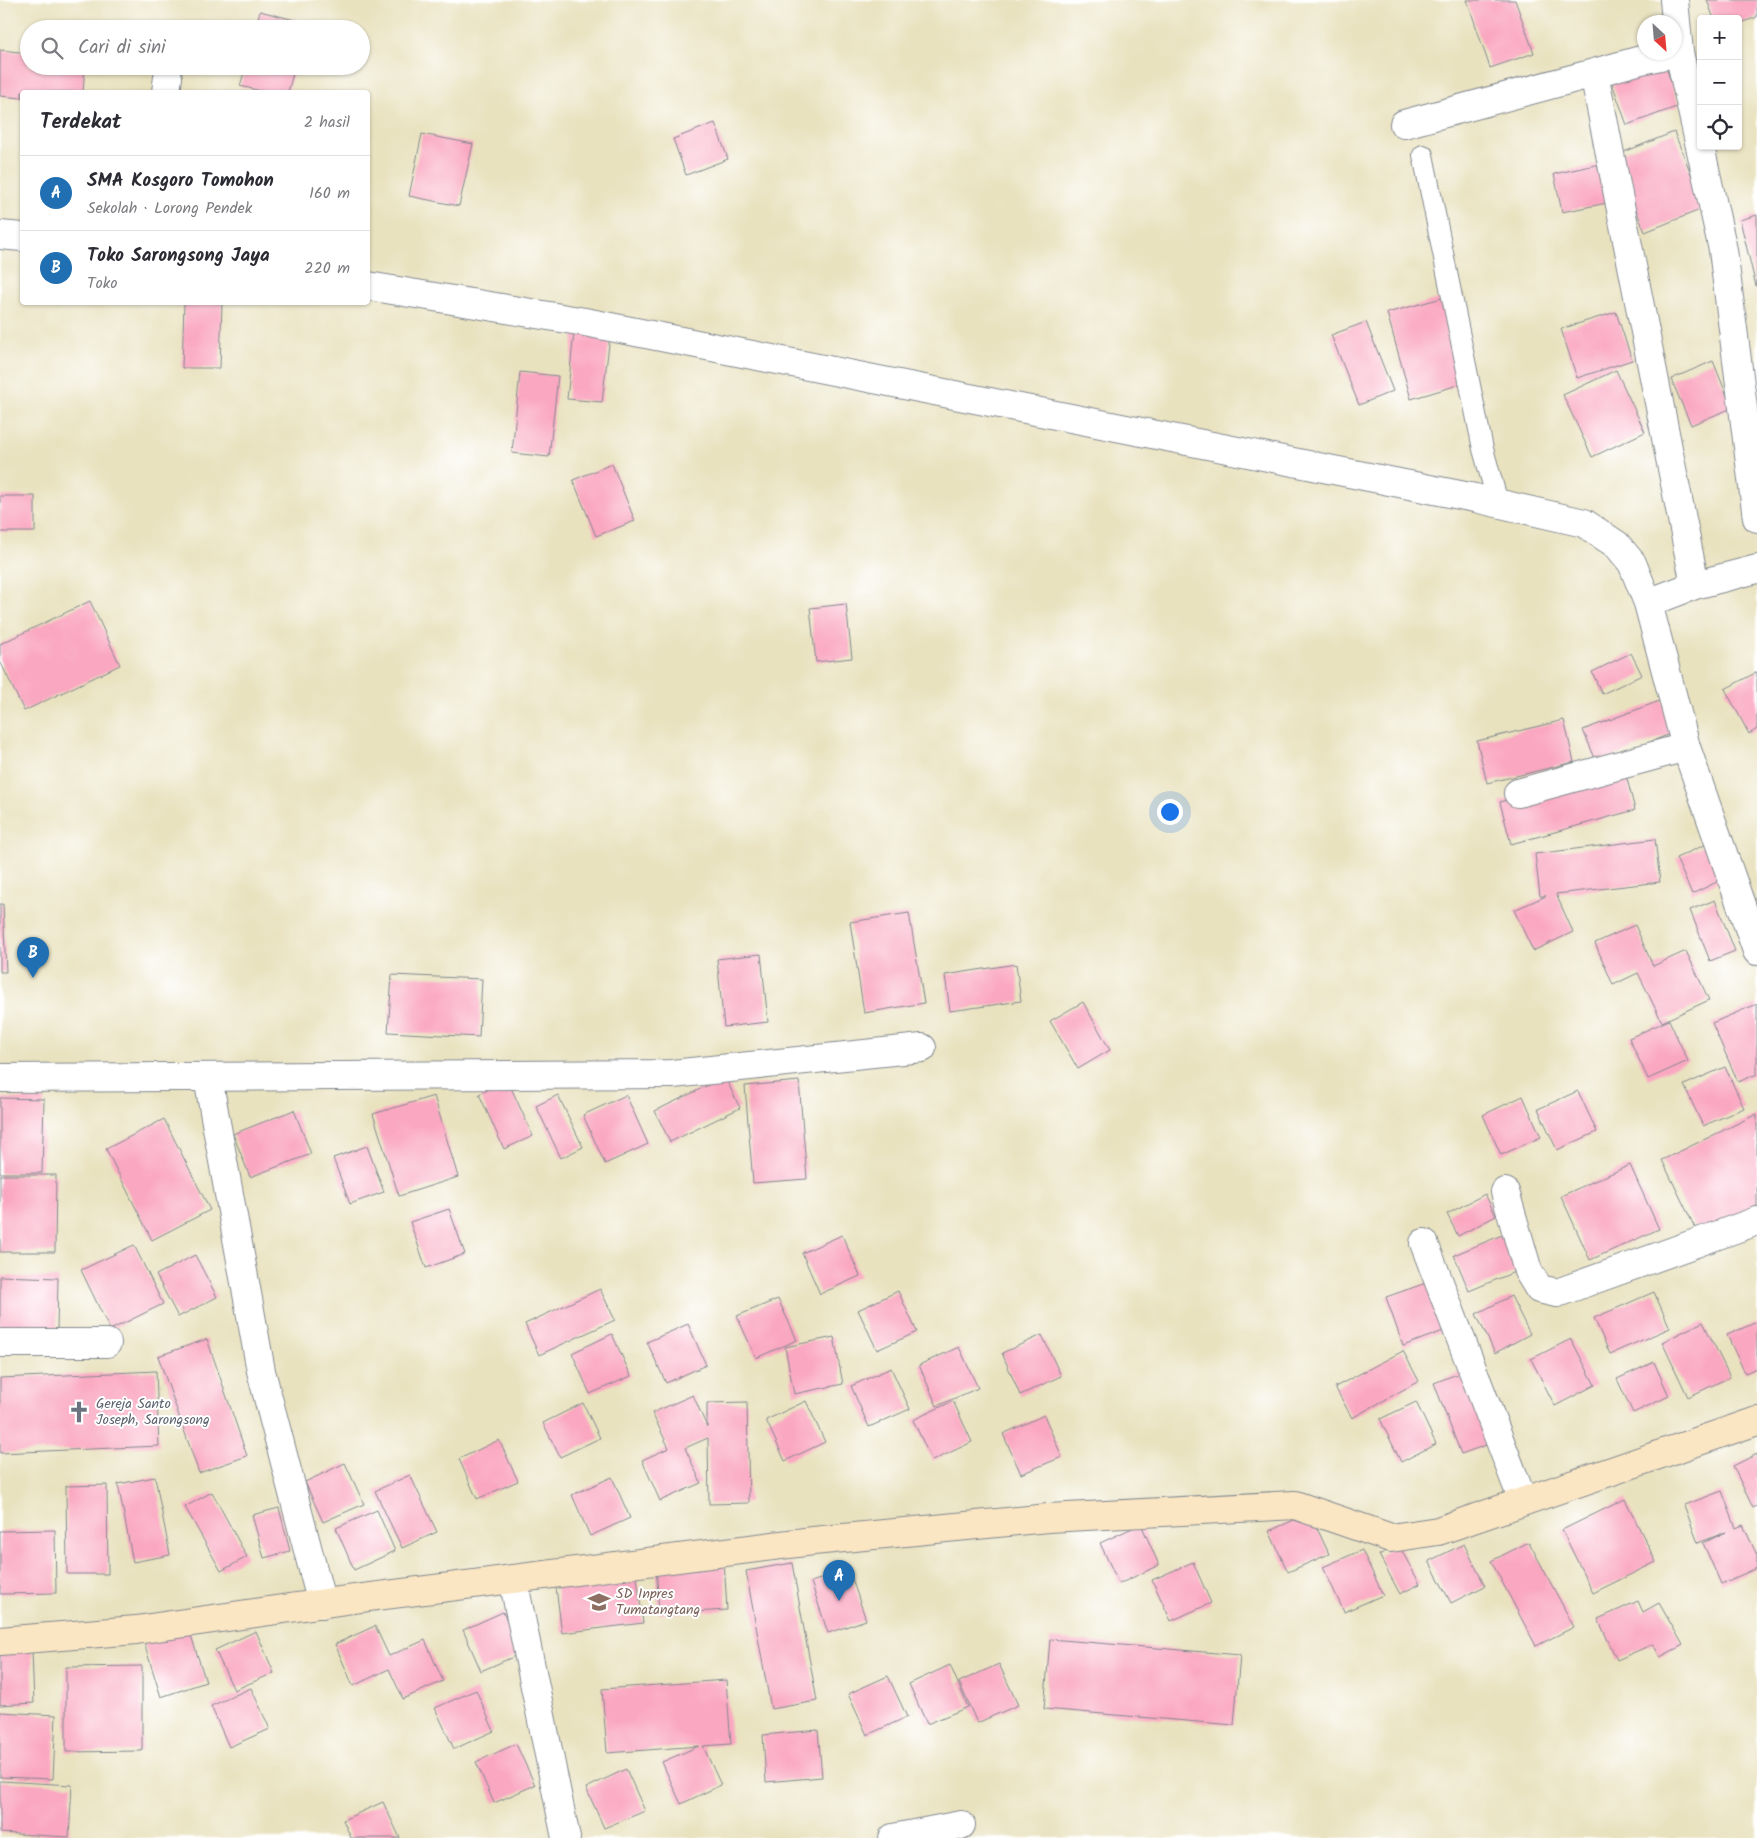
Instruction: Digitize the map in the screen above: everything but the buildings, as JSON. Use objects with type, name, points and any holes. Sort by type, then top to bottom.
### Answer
[{"type":"street","points":[[1674,0],[1675,15]]},
{"type":"street","points":[[1404,124],[1641,60]]},
{"type":"street","points":[[1681,60],[1723,250],[1757,518]]},
{"type":"street","points":[[1594,73],[1695,585]]},
{"type":"street","points":[[0,235],[20,237]]},
{"type":"street","points":[[370,286],[585,322],[1498,503],[1584,523],[1617,545],[1632,563],[1648,603],[1686,747],[1757,950]]},
{"type":"street","points":[[1648,603],[1695,585],[1757,569]]},
{"type":"street","points":[[1518,794],[1686,747]]},
{"type":"street","points":[[0,1078],[672,1074],[922,1048]]},
{"type":"street","points":[[208,1078],[261,1371],[322,1604]]},
{"type":"street","points":[[1505,1192],[1528,1271],[1539,1289],[1557,1293],[1757,1221]]},
{"type":"street","points":[[1424,1243],[1523,1501]]},
{"type":"street","points":[[0,1343],[107,1343]]},
{"type":"street","points":[[0,1640],[136,1630],[322,1604],[813,1541],[1019,1521],[1295,1504],[1391,1538],[1438,1530],[1757,1421]]},
{"type":"street","points":[[514,1579],[566,1838]]},
{"type":"street","points":[[893,1838],[961,1825]]},
{"type":"lane","points":[[1423,155],[1483,449],[1498,503]]},
{"type":"place","name":"Toko Sarongsong Jaya","points":[[33,978]]},
{"type":"place","name":"Gereja Santo Joseph, Sarongsong","points":[[79,1412]]},
{"type":"place","name":"SMA Kosgoro Tomohon","points":[[839,1601]]},
{"type":"place","name":"SD Inpres Tumatangtang","points":[[599,1602]]}]
